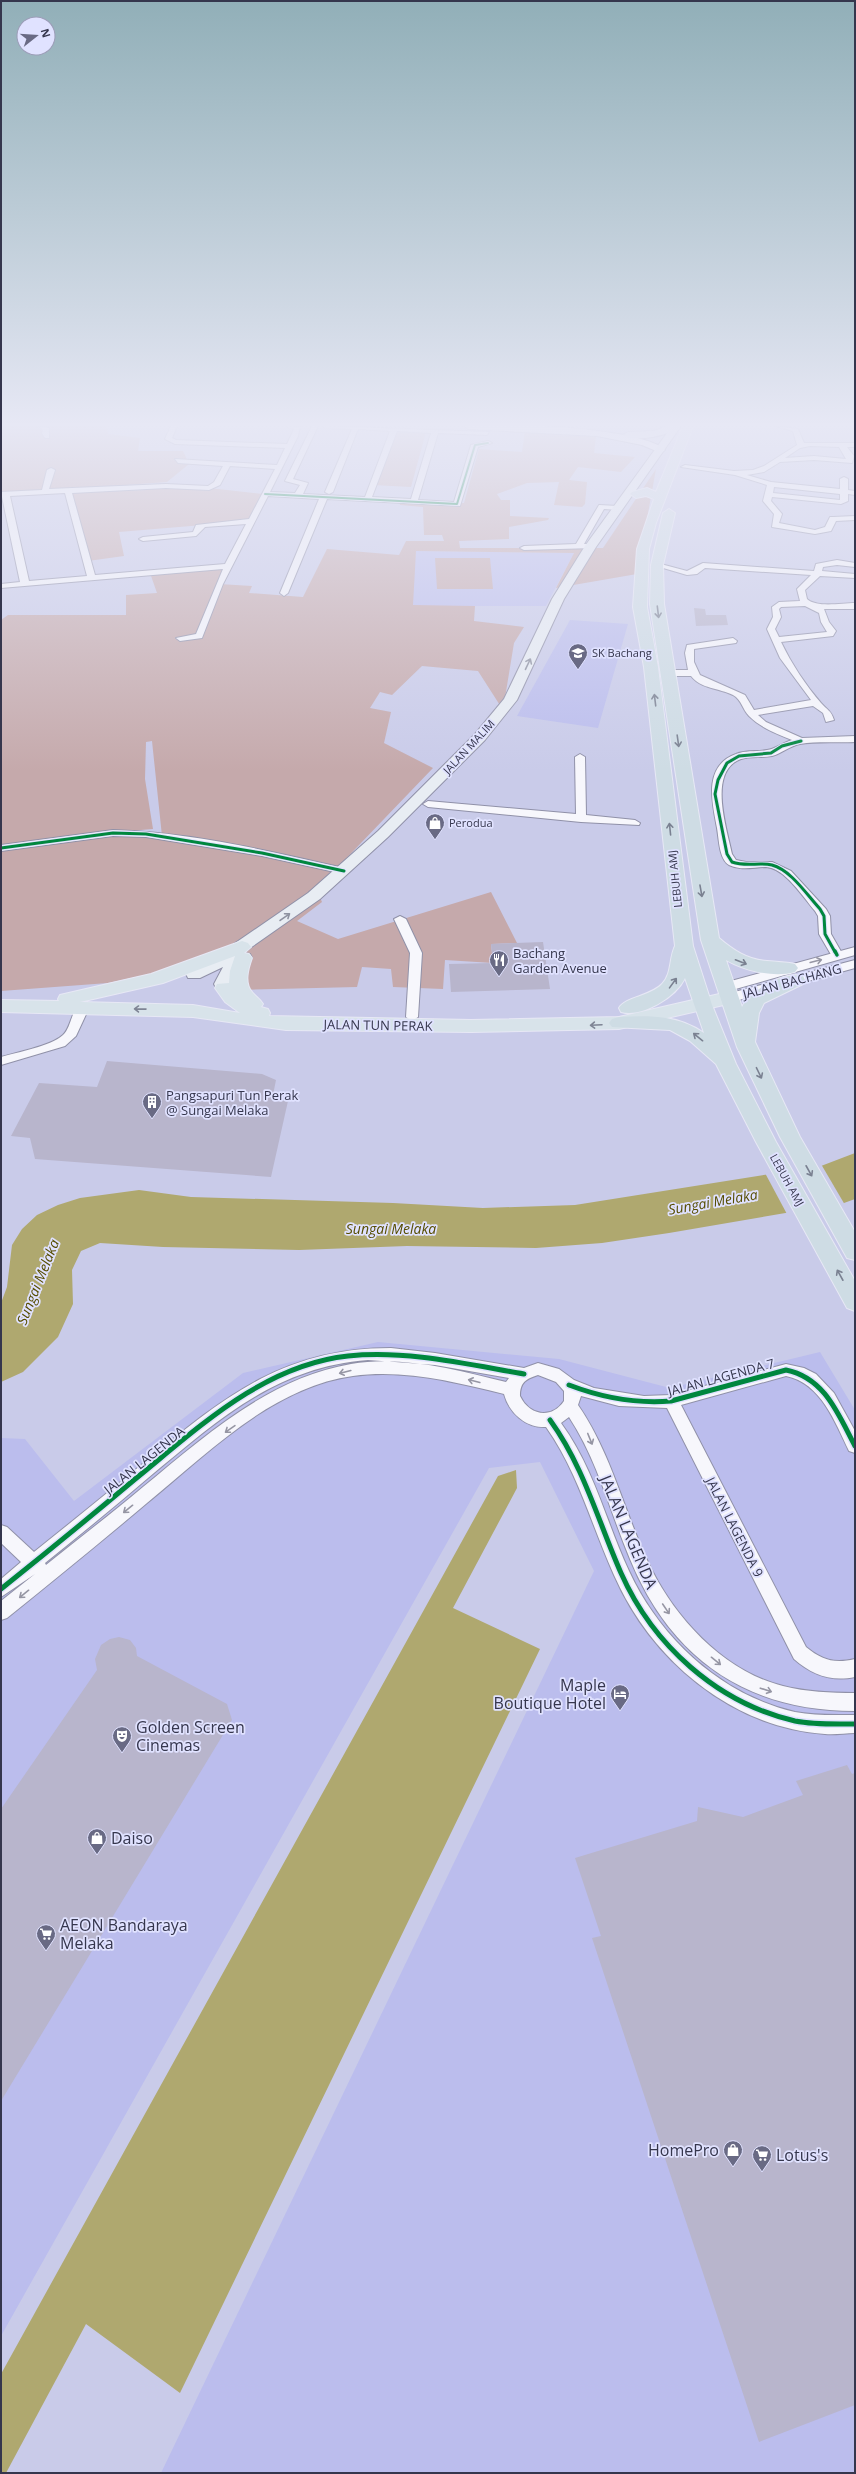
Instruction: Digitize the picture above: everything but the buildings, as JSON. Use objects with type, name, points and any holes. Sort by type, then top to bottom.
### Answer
[{"type":"highway","name":"LEBUH AMJ","points":[[646,541],[643,549],[640,607],[652,674],[684,946],[701,1000],[726,1064],[766,1142],[855,1302]]},
{"type":"highway","name":"LEBUH AMJ","points":[[662,541],[656,565],[657,604],[710,940],[726,992],[747,1047],[790,1137],[852,1246]]},
{"type":"highway","points":[[710,940],[730,957],[740,962],[792,974]]},
{"type":"highway","points":[[623,1016],[673,986],[679,975],[684,946]]},
{"type":"highway","points":[[747,1047],[747,1014],[750,1005],[792,974]]},
{"type":"highway","points":[[623,1016],[681,1026],[698,1038],[726,1064]]},
{"type":"main road","name":"JALAN MALIM","points":[[223,986],[226,973],[242,953],[344,871],[446,772],[503,710],[524,672],[558,599],[585,546],[589,541]]},
{"type":"main road","name":"JALAN MALIM","points":[[583,581],[607,541]]},
{"type":"main road","name":"JALAN MALIM","points":[[194,974],[208,970],[242,953],[322,902],[354,875],[428,804],[516,708],[567,609]]},
{"type":"main road","points":[[6,1006],[84,996],[156,979],[242,953]]},
{"type":"main road","points":[[242,953],[237,980],[240,990],[247,999],[258,1006],[289,1016]]},
{"type":"main road","points":[[194,974],[210,975],[223,986],[222,998],[217,1003],[202,1010],[193,1011],[177,1009],[167,1000],[165,994],[171,983],[185,976],[194,974]]},
{"type":"main road","name":"JALAN TUN PERAK","points":[[53,1007],[142,992],[171,983]]},
{"type":"main road","name":"JALAN TUN PERAK","points":[[223,986],[235,1003],[249,1010],[289,1016],[623,1016]]},
{"type":"main road","name":"JALAN TUN PERAK","points":[[6,1006],[193,1011],[247,1020],[286,1024],[471,1026],[623,1016],[701,1000],[726,992]]},
{"type":"street","points":[[15,541],[26,584]]},
{"type":"street","points":[[82,541],[92,578]]},
{"type":"street","points":[[180,638],[199,636],[227,566],[240,541]]},
{"type":"street","points":[[284,593],[306,541]]},
{"type":"street","points":[[524,548],[585,546]]},
{"type":"street","points":[[806,603],[803,599],[801,588],[817,574],[819,566],[822,564],[837,562],[855,565]]},
{"type":"street","points":[[656,565],[687,572],[694,572],[703,565],[855,576]]},
{"type":"street","points":[[1,586],[227,566]]},
{"type":"street","points":[[777,640],[830,634],[832,631],[825,624],[823,613],[818,608],[806,603],[787,603],[779,605],[775,609],[777,617],[771,630],[792,672],[816,698],[815,703]]},
{"type":"street","points":[[818,608],[835,605],[855,606]]},
{"type":"street","points":[[733,641],[690,647],[692,673],[699,680],[724,686],[744,698],[751,713],[767,726],[801,741]]},
{"type":"street","points":[[668,673],[692,673]]},
{"type":"street","points":[[751,713],[815,703],[827,712],[829,720]]},
{"type":"street","points":[[837,955],[825,934],[824,916],[820,909],[787,873],[781,868],[767,863],[743,866],[732,862],[726,854],[715,794],[718,780],[727,763],[732,759],[771,753],[775,749],[801,741],[855,740]]},
{"type":"street","points":[[580,757],[581,819]]},
{"type":"street","points":[[428,804],[635,823]]},
{"type":"street","points":[[1,848],[113,833],[146,834],[262,853],[344,871]]},
{"type":"street","points":[[400,919],[416,953],[412,1017]]},
{"type":"street","name":"JALAN BACHANG","points":[[792,974],[837,955],[855,951]]},
{"type":"street","name":"JALAN BACHANG","points":[[726,992],[792,974],[855,964]]},
{"type":"street","points":[[1,1061],[61,1043],[70,1036],[83,1008]]},
{"type":"street","name":"JALAN LAGENDA","points":[[1,1589],[192,1434],[247,1394],[293,1370],[345,1356],[376,1354],[415,1356],[524,1374]]},
{"type":"street","points":[[1,1612],[209,1443],[272,1399],[298,1387],[351,1370],[379,1368],[447,1374],[512,1390]]},
{"type":"street","points":[[546,1370],[560,1375],[569,1385],[572,1392],[570,1406],[562,1415],[550,1420],[534,1419],[520,1411],[515,1405],[512,1390],[514,1384],[524,1374],[530,1371],[546,1370]]},
{"type":"street","name":"JALAN LAGENDA 7","points":[[569,1385],[613,1400],[635,1404],[671,1402],[786,1370],[798,1371],[808,1375],[826,1395],[855,1446]]},
{"type":"street","name":"JALAN LAGENDA 9","points":[[671,1402],[800,1653],[815,1666],[832,1670],[855,1668]]},
{"type":"street","name":"JALAN LAGENDA","points":[[570,1406],[586,1430],[648,1581],[669,1613],[701,1649],[731,1673],[759,1688],[788,1698],[825,1704],[855,1702]]},
{"type":"street","name":"JALAN LAGENDA","points":[[550,1420],[568,1444],[632,1594],[652,1628],[687,1664],[723,1692],[753,1708],[789,1719],[824,1725],[855,1724]]},
{"type":"street","points":[[4,1540],[46,1575]]},
{"type":"shaded area","points":[[83,541],[121,541],[124,556],[88,561]]},
{"type":"shaded area","points":[[406,541],[459,541],[460,548],[603,548],[607,541],[643,541],[637,574],[556,588],[574,553],[416,551],[413,605],[475,606],[474,621],[524,627],[514,643],[503,710],[478,671],[422,666],[392,695],[380,692],[370,708],[391,712],[384,743],[433,768],[336,869],[318,893],[322,902],[297,921],[338,939],[491,892],[517,943],[491,944],[493,963],[445,960],[443,989],[393,987],[391,969],[362,967],[357,987],[239,990],[225,958],[108,983],[1,991],[1,620],[8,615],[126,615],[126,595],[157,593],[150,573],[227,566],[219,584],[252,586],[249,593],[303,597],[327,549],[399,555]],"holes":[[[152,741],[162,836],[117,832],[153,829],[145,779],[146,742]]]},
{"type":"shaded area","points":[[416,551],[574,553],[546,606],[410,606]]},
{"type":"shaded area","points":[[435,558],[490,558],[493,589],[437,589]]},
{"type":"shaded area","name":"SK Bachang","points":[[570,620],[628,624],[598,728],[517,716]]},
{"type":"shaded area","points":[[378,1342],[559,1359],[670,1388],[820,1352],[855,1410],[855,2473],[161,2473],[594,1571],[540,1462],[489,1468],[1,2336],[1,1438],[25,1439],[74,1501],[243,1373]]},
{"type":"water","name":"Sungai Melaka","points":[[855,1153],[855,1199],[844,1203],[602,1243],[536,1248],[407,1246],[299,1250],[163,1247],[100,1243],[81,1251],[72,1270],[73,1304],[58,1337],[23,1372],[1,1382],[1,1303],[7,1287],[12,1245],[22,1229],[37,1215],[58,1205],[80,1198],[139,1190],[191,1197],[393,1203],[483,1208],[575,1205],[821,1166]]},
{"type":"water","points":[[516,1470],[517,1488],[453,1608],[540,1649],[180,2393],[86,2324],[6,2473],[1,2473],[1,2374],[498,1476]]},
{"type":"pier","points":[[821,1164],[845,1205],[788,1216],[765,1173]]},
{"type":"cycle path","points":[[801,741],[782,746],[771,753],[739,756],[727,763],[718,780],[715,794],[727,854],[732,862],[739,865],[772,865],[787,873],[820,909],[824,916],[825,934],[837,955]]},
{"type":"cycle path","points":[[1,848],[113,833],[146,834],[262,853],[344,871]]},
{"type":"cycle path","points":[[1,1589],[207,1421],[259,1386],[287,1372],[316,1362],[346,1356],[391,1354],[458,1362],[524,1374]]},
{"type":"cycle path","points":[[569,1385],[594,1394],[619,1400],[657,1402],[671,1401],[786,1370],[799,1373],[820,1387],[836,1410],[855,1446]]},
{"type":"cycle path","points":[[550,1420],[564,1439],[586,1482],[612,1551],[632,1595],[648,1620],[667,1644],[688,1665],[712,1684],[739,1700],[766,1712],[795,1721],[825,1725],[855,1724]]},
{"type":"place","name":"SK Bachang","points":[[578,670]]},
{"type":"place","name":"Perodua","points":[[435,840]]},
{"type":"place","name":"Bachang Garden Avenue","points":[[499,977]]},
{"type":"place","name":"Pangsapuri Tun Perak @ Sungai Melaka","points":[[152,1119]]},
{"type":"place","name":"Maple Boutique Hotel","points":[[620,1711]]},
{"type":"place","name":"Golden Screen Cinemas","points":[[122,1753]]},
{"type":"place","name":"Daiso","points":[[97,1855]]},
{"type":"place","name":"AEON Bandaraya Melaka","points":[[46,1951]]},
{"type":"place","name":"HomePro","points":[[733,2167]]},
{"type":"place","name":"Lotus's","points":[[762,2172]]}]
